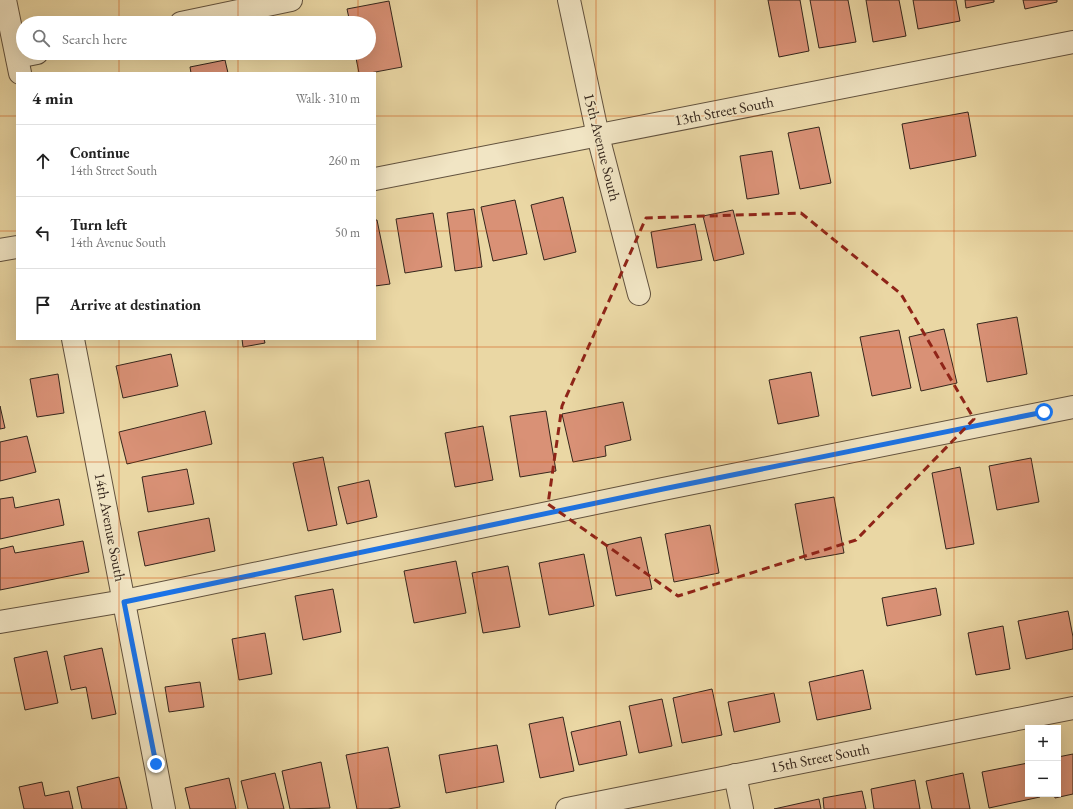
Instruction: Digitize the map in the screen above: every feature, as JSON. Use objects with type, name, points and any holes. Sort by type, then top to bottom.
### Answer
[{"type":"street","points":[[5,0],[16,34]]},
{"type":"street","points":[[214,16],[291,0]]},
{"type":"street","name":"15th Avenue South","points":[[569,0],[598,136],[639,294]]},
{"type":"street","name":"13th Street South","points":[[376,179],[1073,42]]},
{"type":"street","points":[[0,250],[16,247]]},
{"type":"street","name":"14th Avenue South","points":[[73,340],[164,809]]},
{"type":"street","points":[[0,622],[124,602],[882,444],[1073,407]]},
{"type":"street","name":"15th Street South","points":[[567,809],[1073,708]]},
{"type":"street","points":[[735,775],[742,809]]},
{"type":"highlighted area","points":[[801,213],[901,294],[974,419],[856,540],[678,596],[548,504],[562,406],[646,218]]},
{"type":"building","points":[[768,0],[800,0],[809,51],[779,57]]},
{"type":"building","points":[[810,0],[848,0],[856,42],[819,48]]},
{"type":"building","points":[[866,0],[899,0],[906,36],[873,42]]},
{"type":"building","points":[[913,0],[956,0],[960,21],[918,29]]},
{"type":"building","points":[[965,0],[994,0],[994,2],[966,8]]},
{"type":"building","points":[[1023,0],[1057,0],[1057,2],[1025,9]]},
{"type":"building","points":[[389,1],[402,67],[375,72],[359,72],[356,60],[376,60],[376,16],[348,16],[347,9]]},
{"type":"building","points":[[225,60],[228,72],[191,72],[190,67]]},
{"type":"building","points":[[968,112],[976,156],[910,169],[902,124]]},
{"type":"building","points":[[819,127],[831,183],[800,189],[788,133]]},
{"type":"building","points":[[772,151],[779,194],[747,199],[740,156]]},
{"type":"building","points":[[563,197],[576,252],[544,260],[531,205]]},
{"type":"building","points":[[515,200],[527,254],[493,261],[481,207]]},
{"type":"building","points":[[474,209],[482,267],[455,271],[447,213]]},
{"type":"building","points":[[733,210],[744,254],[714,261],[703,216]]},
{"type":"building","points":[[433,213],[442,267],[405,273],[396,219]]},
{"type":"building","points":[[376,220],[377,220],[390,284],[376,286]]},
{"type":"building","points":[[695,224],[702,260],[657,268],[651,232]]},
{"type":"building","points":[[1017,317],[1027,374],[987,382],[977,324]]},
{"type":"building","points":[[944,329],[957,383],[921,391],[909,337]]},
{"type":"building","points":[[899,330],[911,388],[872,396],[860,337]]},
{"type":"building","points":[[242,340],[264,340],[265,343],[243,347]]},
{"type":"building","points":[[171,354],[178,386],[123,398],[116,366]]},
{"type":"building","points":[[811,372],[819,416],[778,424],[769,380]]},
{"type":"building","points":[[58,374],[64,413],[37,417],[30,379]]},
{"type":"building","points":[[623,402],[631,440],[605,446],[606,456],[573,462],[562,414]]},
{"type":"building","points":[[0,406],[5,428],[0,429]]},
{"type":"building","points":[[205,411],[212,444],[127,464],[119,432]]},
{"type":"building","points":[[546,411],[556,471],[520,477],[510,416]]},
{"type":"building","points":[[483,426],[493,480],[455,487],[445,433]]},
{"type":"building","points":[[27,436],[36,472],[0,481],[0,442]]},
{"type":"building","points":[[323,457],[337,525],[308,531],[293,463]]},
{"type":"building","points":[[1031,458],[1039,502],[997,510],[989,466]]},
{"type":"building","points":[[960,467],[974,544],[946,549],[932,473]]},
{"type":"building","points":[[187,469],[194,504],[148,512],[142,477]]},
{"type":"building","points":[[369,480],[377,517],[347,524],[338,487]]},
{"type":"building","points":[[13,497],[15,508],[59,499],[64,525],[0,539],[0,499]]},
{"type":"building","points":[[834,497],[844,553],[805,560],[795,504]]},
{"type":"building","points":[[209,518],[215,551],[145,566],[138,532]]},
{"type":"building","points":[[710,525],[719,573],[674,582],[665,534]]},
{"type":"building","points":[[641,537],[652,589],[616,596],[606,545]]},
{"type":"building","points":[[83,541],[89,572],[0,590],[0,549],[13,546],[15,553]]},
{"type":"building","points":[[584,554],[594,606],[549,615],[539,563]]},
{"type":"building","points":[[456,561],[466,613],[414,623],[404,571]]},
{"type":"building","points":[[508,566],[520,627],[483,633],[472,573]]},
{"type":"building","points":[[936,588],[941,615],[887,626],[882,598]]},
{"type":"building","points":[[333,589],[341,632],[303,640],[295,596]]},
{"type":"building","points":[[1068,611],[1073,637],[1073,649],[1026,659],[1018,621]]},
{"type":"building","points":[[1003,626],[1010,669],[976,675],[968,633]]},
{"type":"building","points":[[265,633],[272,674],[239,680],[232,639]]},
{"type":"building","points":[[102,648],[116,714],[92,719],[86,687],[71,690],[64,656]]},
{"type":"building","points":[[47,651],[58,703],[25,710],[14,658]]},
{"type":"building","points":[[863,670],[871,709],[817,720],[809,682]]},
{"type":"building","points":[[200,682],[204,707],[169,712],[165,687]]},
{"type":"building","points":[[712,689],[722,735],[682,743],[673,698]]},
{"type":"building","points":[[774,693],[780,722],[734,732],[728,702]]},
{"type":"building","points":[[662,699],[672,746],[639,753],[629,706]]},
{"type":"building","points":[[563,717],[574,771],[540,778],[529,724]]},
{"type":"building","points":[[620,721],[627,755],[579,765],[571,732]]},
{"type":"building","points":[[497,745],[504,782],[446,793],[439,755]]},
{"type":"building","points":[[388,747],[400,807],[388,809],[357,809],[346,755]]},
{"type":"building","points":[[1073,754],[1073,794],[1061,797],[1061,761],[1061,756]]},
{"type":"building","points":[[321,762],[330,808],[290,809],[282,771]]},
{"type":"building","points":[[1025,764],[1025,797],[1040,797],[989,808],[982,772]]},
{"type":"building","points":[[275,773],[284,809],[248,809],[241,781]]},
{"type":"building","points":[[963,773],[970,809],[932,809],[926,781]]},
{"type":"building","points":[[119,777],[127,809],[82,809],[77,787]]},
{"type":"building","points":[[229,778],[236,809],[190,809],[185,788]]},
{"type":"building","points":[[915,780],[920,809],[874,809],[871,789]]},
{"type":"building","points":[[42,782],[45,796],[69,791],[73,809],[24,809],[19,787]]},
{"type":"building","points":[[862,791],[866,809],[824,809],[823,798]]},
{"type":"building","points":[[819,799],[821,809],[774,809]]},
{"type":"route","points":[[156,764],[124,602],[663,489],[1044,412]]}]
